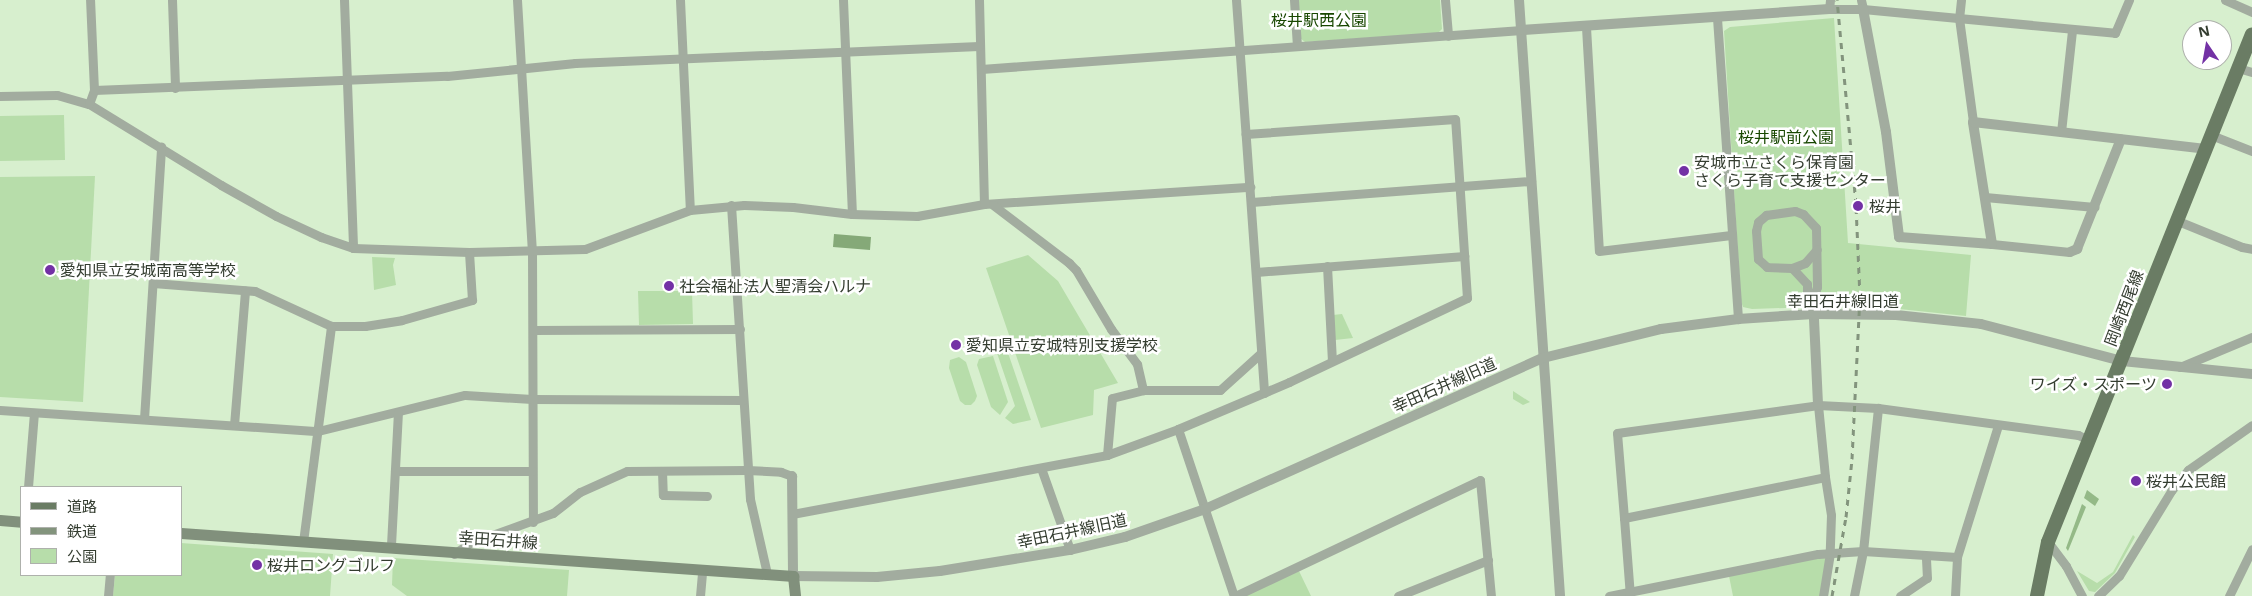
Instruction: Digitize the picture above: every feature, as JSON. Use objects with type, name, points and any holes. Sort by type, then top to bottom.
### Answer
[{"type":"main road","name":"岡崎西尾線","points":[[2037,596],[2048,542],[2211,135],[2245,70],[2252,34]]},
{"type":"main road","points":[[0,520],[20,522]]},
{"type":"main road","name":"幸田石井線","points":[[182,533],[454,554],[793,576]]},
{"type":"main road","points":[[793,576],[795,596]]},
{"type":"street","points":[[89,104],[94,90],[90,0]]},
{"type":"street","points":[[172,0],[175,88]]},
{"type":"street","points":[[344,0],[353,248]]},
{"type":"street","points":[[517,0],[532,251],[533,522]]},
{"type":"street","points":[[680,0],[690,210]]},
{"type":"street","points":[[844,0],[852,214]]},
{"type":"street","points":[[979,0],[979,46],[988,205]]},
{"type":"street","points":[[1236,0],[1264,393]]},
{"type":"street","points":[[1294,0],[1297,46]]},
{"type":"street","points":[[1445,0],[1448,36]]},
{"type":"street","points":[[1519,0],[1560,596]]},
{"type":"street","points":[[1961,0],[1959,18],[1992,244]]},
{"type":"street","points":[[981,68],[1717,18],[1830,5],[1862,4],[1959,18],[2115,33],[2129,0]]},
{"type":"street","points":[[2225,0],[2252,12]]},
{"type":"street","points":[[1862,4],[1886,132],[1899,237],[2070,252],[2077,248],[2122,139]]},
{"type":"street","points":[[1717,18],[1738,318]]},
{"type":"street","points":[[1586,27],[1599,252],[1731,235]]},
{"type":"street","points":[[2061,132],[2072,30]]},
{"type":"street","points":[[94,90],[478,74],[575,63],[979,46]]},
{"type":"street","points":[[0,96],[57,95],[89,104],[220,185],[276,216],[321,237],[353,248],[469,252],[586,249],[690,210],[731,206],[794,207],[852,214],[917,216],[988,205],[1250,187]]},
{"type":"street","points":[[792,514],[1107,455],[1178,429],[1264,393],[1467,298],[1454,119],[1246,134]]},
{"type":"street","points":[[1974,122],[2205,150]]},
{"type":"street","points":[[2211,135],[2252,151]]},
{"type":"street","points":[[144,419],[161,147]]},
{"type":"street","points":[[1251,202],[1531,181]]},
{"type":"street","points":[[1985,197],[2095,206]]},
{"type":"street","points":[[988,205],[1076,270],[1111,329],[1137,364],[1143,390]]},
{"type":"street","points":[[731,206],[750,500],[767,574]]},
{"type":"street","points":[[1817,249],[1805,263],[1792,268],[1767,267],[1758,259],[1756,231],[1758,222],[1766,215],[1795,211],[1803,214],[1816,228],[1817,249],[1817,287],[1813,298],[1818,405],[1824,477],[1831,515],[1830,553],[1823,596]]},
{"type":"street","points":[[2178,221],[2242,247],[2252,248]]},
{"type":"street","points":[[153,283],[255,291],[331,326],[365,326],[402,320],[472,300],[469,252]]},
{"type":"street","points":[[1256,272],[1464,256]]},
{"type":"street","points":[[1327,266],[1332,360]]},
{"type":"street","points":[[1792,268],[1807,284],[1807,290],[1813,298]]},
{"type":"street","points":[[234,425],[245,290]]},
{"type":"street","name":"幸田石井線旧道","points":[[793,576],[877,576],[940,571],[1070,550],[1125,537],[1205,509],[1543,358],[1661,329],[1738,318],[1814,314],[1896,315],[1981,324],[2122,361],[2252,374]]},
{"type":"street","points":[[303,542],[331,326]]},
{"type":"street","points":[[533,330],[740,329]]},
{"type":"street","points":[[2180,367],[2252,337]]},
{"type":"street","points":[[1107,455],[1112,398],[1143,390],[1220,390],[1261,353]]},
{"type":"street","points":[[0,410],[318,431],[465,395],[532,399],[743,400]]},
{"type":"street","points":[[1630,594],[1617,433],[1818,405],[1878,408],[2078,435],[2089,440]]},
{"type":"street","points":[[1861,596],[1854,596],[1863,551],[1878,408]]},
{"type":"street","points":[[28,486],[34,412]]},
{"type":"street","points":[[391,545],[398,412]]},
{"type":"street","points":[[1955,596],[1957,557],[1998,425]]},
{"type":"street","points":[[2098,596],[2119,576],[2166,499],[2188,470],[2252,425]]},
{"type":"street","points":[[1178,429],[1234,596],[1480,480],[1491,596]]},
{"type":"street","points":[[1041,468],[1070,550]]},
{"type":"street","points":[[454,554],[470,543],[533,522],[553,513],[580,492],[627,471],[748,470],[781,472],[792,476],[793,576]]},
{"type":"street","points":[[395,471],[532,472]]},
{"type":"street","points":[[662,471],[663,495],[707,496]]},
{"type":"street","points":[[1624,518],[1824,477]]},
{"type":"street","points":[[2048,542],[2066,566],[2082,596]]},
{"type":"street","points":[[2229,596],[2252,549]]},
{"type":"street","points":[[1609,596],[1630,594],[1830,553],[1863,551],[1957,557]]},
{"type":"street","points":[[1900,596],[1926,578],[1926,556]]},
{"type":"street","points":[[1398,596],[1488,560]]},
{"type":"street","points":[[700,596],[702,571]]},
{"type":"street","points":[[108,596],[110,576]]},
{"type":"green space","name":"桜井駅西公園","points":[[1297,0],[1440,0],[1442,29],[1438,33],[1305,42],[1300,38]]},
{"type":"green space","name":"桜井駅前公園","points":[[1834,18],[1848,243],[1971,255],[1966,316],[1890,308],[1842,306],[1752,309],[1743,307],[1741,301],[1724,31],[1730,27]]},
{"type":"green space","points":[[64,115],[65,160],[0,161],[0,116]]},
{"type":"green space","name":"愛知県立安城南高等学校","points":[[95,176],[83,402],[0,397],[0,177]]},
{"type":"green space","points":[[1028,255],[1058,281],[1118,383],[1094,390],[1093,415],[1041,428],[986,268]]},
{"type":"green space","points":[[372,257],[395,258],[393,265],[396,285],[374,290]]},
{"type":"green space","points":[[638,291],[692,291],[693,324],[639,325]]},
{"type":"green space","points":[[1342,314],[1353,338],[1335,340],[1333,315]]},
{"type":"green space","points":[[1007,350],[1031,420],[1013,424],[1005,418],[1015,406],[997,353]]},
{"type":"green space","points":[[993,356],[1008,402],[1000,415],[991,407],[977,365],[979,359]]},
{"type":"green space","points":[[959,357],[966,362],[977,396],[971,405],[965,405],[960,401],[949,368],[950,360]]},
{"type":"green space","points":[[1513,391],[1530,402],[1523,405],[1513,399]]},
{"type":"green space","points":[[2133,535],[2135,537],[2115,573],[2095,592],[2089,591],[2077,571],[2097,583],[2113,572]]},
{"type":"green space","name":"桜井ロングゴルフ","points":[[182,543],[333,554],[330,596],[113,596],[115,576],[182,576]]},
{"type":"green space","points":[[1826,555],[1822,596],[1733,596],[1729,576]]},
{"type":"green space","points":[[393,558],[569,570],[567,596],[407,596],[392,585]]},
{"type":"green space","points":[[1299,571],[1311,596],[1243,596]]},
{"type":"shaded area","points":[[834,234],[871,237],[870,250],[833,247]]},
{"type":"shaded area","points":[[2087,490],[2099,499],[2095,506],[2084,498]]},
{"type":"shaded area","points":[[2082,504],[2086,507],[2068,551],[2066,548]]},
{"type":"railway","points":[[1832,596],[1846,517],[1852,459],[1860,297],[1856,204],[1837,0]]},
{"type":"place","name":"安城市立さくら保育園 さくら子育て支援センター","points":[[1684,171]]},
{"type":"place","name":"桜井","points":[[1858,206]]},
{"type":"place","name":"愛知県立安城南高等学校","points":[[50,270]]},
{"type":"place","name":"社会福祉法人聖清会ハルナ","points":[[669,286]]},
{"type":"place","name":"愛知県立安城特別支援学校","points":[[956,345]]},
{"type":"place","name":"ワイズ・スポーツ","points":[[2167,384]]},
{"type":"place","name":"桜井公民館","points":[[2136,481]]},
{"type":"place","name":"桜井ロングゴルフ","points":[[257,565]]}]
